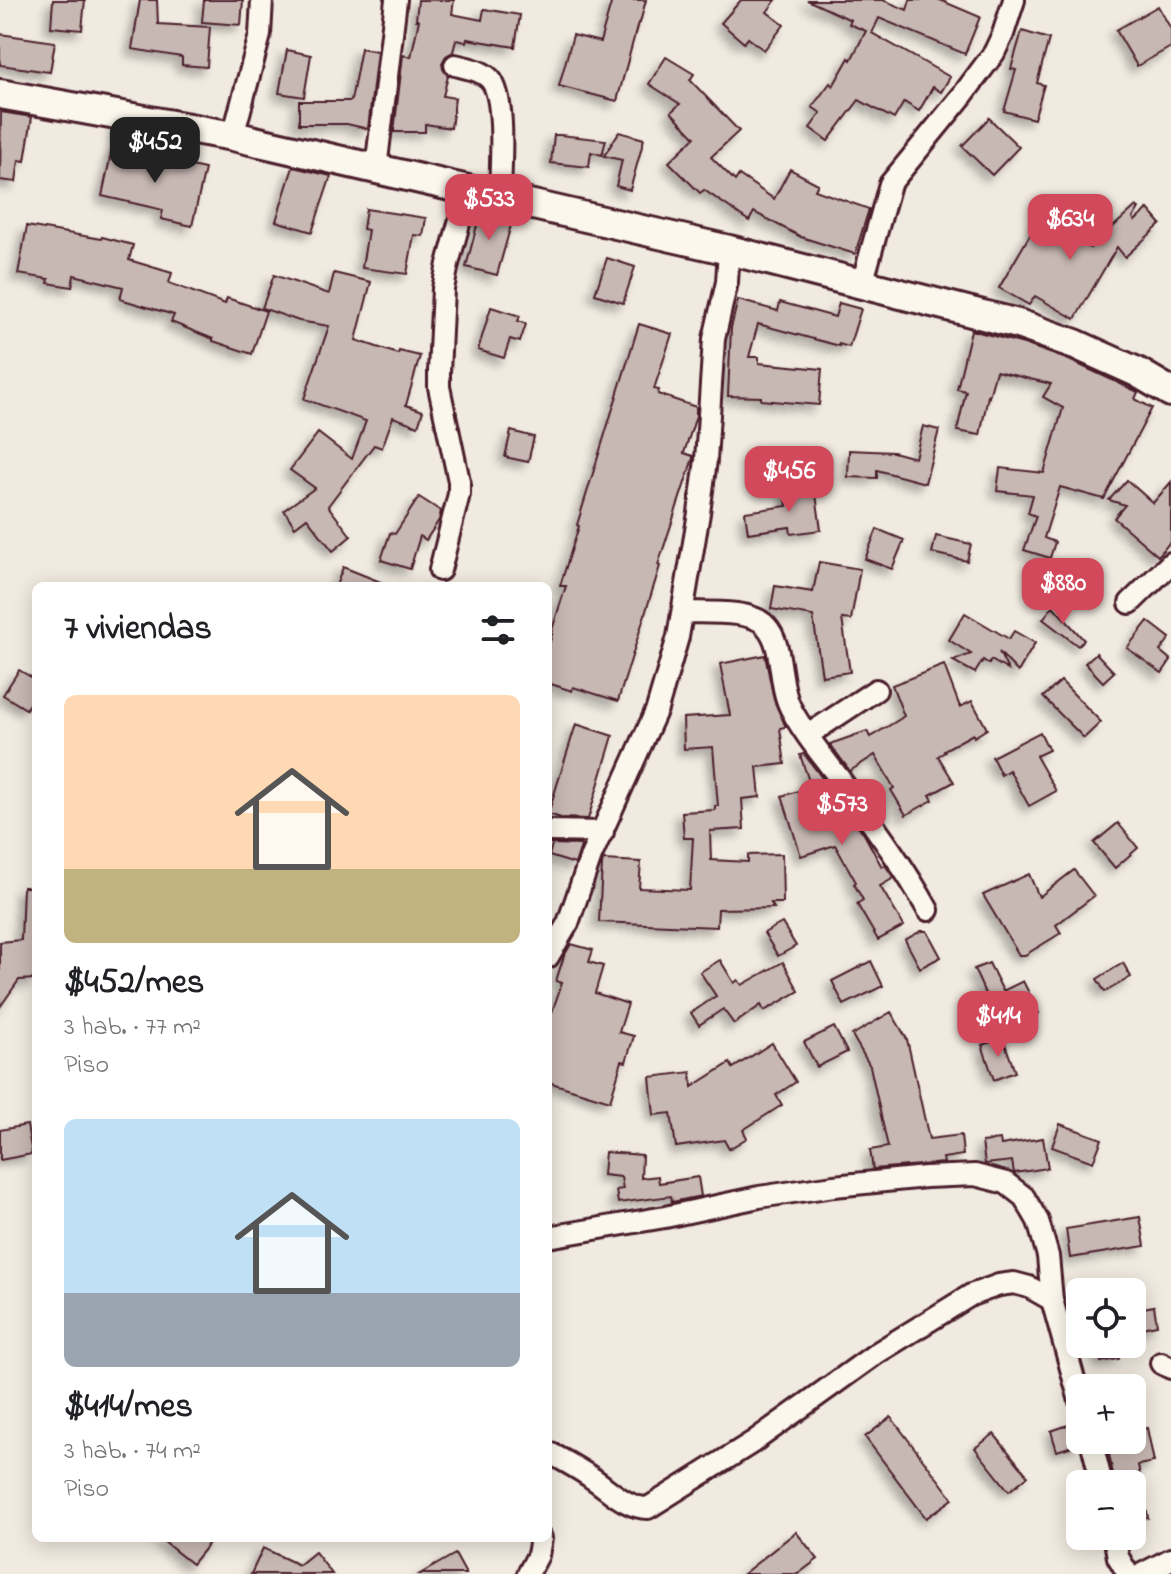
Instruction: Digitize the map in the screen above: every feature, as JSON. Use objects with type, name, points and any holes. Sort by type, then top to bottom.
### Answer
[{"type":"main road","points":[[0,94],[233,136],[729,250],[1018,324],[1075,344],[1137,372],[1171,392]]},
{"type":"street","points":[[233,136],[260,35],[262,0]]},
{"type":"street","points":[[376,169],[396,0]]},
{"type":"street","points":[[862,284],[890,184],[994,53],[1014,0]]},
{"type":"street","points":[[455,65],[482,72],[494,85],[501,111],[500,197]]},
{"type":"street","points":[[440,570],[459,494],[439,387],[443,289],[468,190]]},
{"type":"street","points":[[552,950],[568,923],[605,822],[657,709],[678,637],[706,460],[714,339],[727,282],[729,250]]},
{"type":"street","points":[[1130,603],[1171,563]]},
{"type":"street","points":[[683,612],[743,615],[766,625],[775,641],[790,707],[905,869],[928,910]]},
{"type":"street","points":[[808,735],[876,690]]},
{"type":"street","points":[[552,831],[603,832]]},
{"type":"street","points":[[552,1236],[799,1191],[926,1177],[975,1175],[1006,1183],[1024,1197],[1038,1221],[1048,1256],[1052,1300],[1073,1374]]},
{"type":"street","points":[[552,1454],[593,1478],[621,1499],[648,1508],[753,1442],[877,1353],[971,1295],[1014,1283],[1029,1287],[1052,1300]]},
{"type":"street","points":[[528,1574],[538,1555],[540,1542]]},
{"type":"street","points":[[1117,1550],[1128,1574]]},
{"type":"street","points":[[1142,1574],[1171,1559]]},
{"type":"building","points":[[53,0],[85,0],[82,30],[51,27]]},
{"type":"building","points":[[140,0],[157,0],[158,24],[210,27],[207,67],[182,65],[182,57],[132,49]]},
{"type":"building","points":[[204,0],[243,0],[241,25],[202,22]]},
{"type":"building","points":[[418,0],[454,0],[452,14],[482,20],[484,9],[520,15],[515,47],[456,40],[453,52],[442,63],[448,76],[443,96],[455,98],[451,128],[425,124],[425,132],[394,132],[403,55],[411,57],[419,20],[416,20]]},
{"type":"building","points":[[612,0],[646,0],[617,101],[559,86],[573,35],[600,42]]},
{"type":"building","points":[[741,0],[776,0],[767,12],[784,25],[764,50],[748,38],[744,43],[721,23]]},
{"type":"building","points":[[807,0],[883,0],[907,10],[910,0],[940,0],[980,17],[965,54],[879,18],[872,33],[950,77],[941,92],[933,87],[919,111],[904,102],[894,119],[859,100],[828,141],[810,128],[821,113],[812,107],[830,83],[833,86],[866,31],[849,24],[851,20]]},
{"type":"building","points":[[1158,6],[1171,29],[1171,47],[1137,66],[1116,30]]},
{"type":"building","points":[[1022,31],[1049,39],[1037,83],[1044,85],[1034,119],[1004,111],[1016,70],[1011,69]]},
{"type":"building","points":[[0,34],[55,42],[50,72],[0,65]]},
{"type":"building","points":[[361,48],[377,51],[368,129],[347,124],[299,124],[299,101],[351,101]]},
{"type":"building","points":[[287,50],[311,55],[304,97],[279,93]]},
{"type":"building","points":[[666,57],[694,74],[690,80],[739,131],[711,157],[735,181],[739,175],[774,199],[790,169],[818,184],[815,190],[869,209],[855,254],[801,237],[754,212],[749,221],[704,190],[700,193],[669,162],[695,137],[671,112],[680,104],[649,84]]},
{"type":"building","points":[[1,112],[32,117],[25,161],[19,160],[16,182],[0,180]]},
{"type":"building","points":[[989,118],[1019,147],[992,175],[962,146]]},
{"type":"building","points":[[619,132],[644,139],[630,190],[616,186],[622,160],[604,156]]},
{"type":"building","points":[[554,135],[606,140],[602,155],[591,152],[589,167],[551,163]]},
{"type":"building","points":[[112,149],[205,169],[192,226],[161,219],[163,210],[102,196]]},
{"type":"building","points":[[293,167],[331,176],[312,232],[276,221]]},
{"type":"building","points":[[1136,206],[1139,208],[1133,218],[1135,221],[1148,209],[1161,224],[1125,257],[1117,247],[1075,319],[1035,296],[1029,305],[999,288],[1039,219],[1090,248]]},
{"type":"building","points":[[366,209],[426,218],[423,236],[414,235],[407,274],[362,268],[368,230],[363,229]]},
{"type":"building","points":[[481,210],[513,218],[497,275],[466,267]]},
{"type":"building","points":[[27,226],[102,237],[133,245],[129,260],[172,273],[169,283],[225,304],[227,298],[266,311],[252,354],[171,322],[174,315],[120,299],[123,287],[74,275],[72,287],[18,274]]},
{"type":"building","points":[[607,258],[635,267],[623,303],[595,294]]},
{"type":"building","points":[[334,273],[371,282],[356,340],[398,354],[399,351],[420,356],[406,405],[423,411],[418,426],[393,417],[382,448],[374,445],[328,506],[351,536],[333,551],[307,518],[295,527],[284,510],[315,488],[290,470],[318,433],[352,459],[366,421],[304,399],[329,326],[299,321],[262,308],[274,275],[329,294]]},
{"type":"building","points":[[738,300],[778,311],[780,302],[835,317],[839,303],[861,309],[849,347],[758,324],[749,357],[759,357],[759,363],[822,369],[819,405],[728,396],[731,328]]},
{"type":"building","points":[[491,307],[520,316],[518,321],[526,324],[520,342],[510,339],[504,358],[478,350]]},
{"type":"building","points":[[639,324],[672,334],[654,389],[659,390],[658,394],[696,407],[684,453],[693,458],[618,701],[573,687],[572,691],[552,684],[552,630],[566,586],[560,586]]},
{"type":"building","points":[[971,330],[1069,360],[1138,392],[1135,399],[1152,408],[1104,499],[1060,487],[1044,538],[1055,542],[1050,558],[1024,550],[1036,516],[1028,513],[1033,495],[997,491],[1000,468],[1044,473],[1063,408],[1043,397],[1051,384],[996,371],[980,435],[957,431],[966,391],[957,389]]},
{"type":"building","points":[[923,426],[939,430],[925,483],[877,470],[877,478],[848,477],[849,450],[893,452],[915,458]]},
{"type":"building","points":[[511,431],[534,437],[528,462],[505,457]]},
{"type":"building","points":[[1127,480],[1153,503],[1171,482],[1171,541],[1158,556],[1114,518],[1125,505],[1109,500]]},
{"type":"building","points":[[815,487],[821,530],[791,534],[790,527],[748,533],[745,512],[787,506],[785,491]]},
{"type":"building","points":[[419,497],[441,511],[426,540],[420,536],[410,569],[381,560],[390,533],[395,534]]},
{"type":"building","points":[[877,529],[904,540],[892,569],[865,559]]},
{"type":"building","points":[[936,536],[971,544],[967,561],[932,553]]},
{"type":"building","points":[[819,562],[860,569],[851,620],[842,619],[850,672],[822,676],[813,616],[771,609],[775,586],[813,592]]},
{"type":"building","points":[[343,567],[380,582],[337,582]]},
{"type":"building","points":[[1053,606],[1084,640],[1078,646],[1043,619]]},
{"type":"building","points":[[965,613],[1009,639],[1014,631],[1035,643],[1018,672],[999,652],[1008,670],[991,660],[989,664],[983,660],[975,673],[953,661],[971,654],[949,640]]},
{"type":"building","points":[[1148,621],[1170,638],[1160,651],[1171,660],[1162,673],[1127,648]]},
{"type":"building","points":[[1096,653],[1114,672],[1103,682],[1085,663]]},
{"type":"building","points":[[765,655],[774,700],[785,725],[780,728],[785,764],[757,767],[760,797],[742,799],[744,829],[710,831],[711,860],[748,862],[748,855],[782,854],[783,903],[771,903],[774,908],[718,909],[717,927],[599,922],[603,860],[641,862],[639,888],[690,890],[693,838],[684,838],[682,812],[715,810],[718,806],[713,747],[684,749],[683,718],[730,715],[720,664]]},
{"type":"building","points":[[944,665],[960,707],[972,701],[987,729],[938,756],[954,782],[930,795],[933,800],[906,815],[875,755],[850,771],[830,744],[867,731],[870,737],[900,719],[904,716],[892,685]]},
{"type":"building","points":[[19,670],[32,678],[32,699],[26,709],[3,695]]},
{"type":"building","points":[[1061,681],[1101,722],[1084,738],[1043,697]]},
{"type":"building","points":[[576,724],[613,736],[588,819],[552,815],[552,801]]},
{"type":"building","points":[[1040,732],[1049,750],[1036,756],[1056,791],[1029,806],[1009,770],[1001,775],[992,757]]},
{"type":"building","points":[[804,754],[864,834],[882,867],[885,865],[894,878],[880,886],[904,926],[878,940],[857,904],[863,900],[835,845],[801,856],[782,796],[811,787],[800,755]]},
{"type":"building","points":[[1118,823],[1138,848],[1115,868],[1094,843]]},
{"type":"building","points":[[552,844],[580,845],[575,864],[552,857]]},
{"type":"building","points":[[1074,870],[1094,896],[1056,925],[1061,933],[1025,955],[1019,955],[983,895],[1029,874],[1039,897]]},
{"type":"building","points":[[23,887],[32,887],[32,979],[19,980],[0,1007],[0,942],[21,940]]},
{"type":"building","points":[[782,923],[796,946],[778,956],[764,933]]},
{"type":"building","points":[[927,931],[941,957],[920,968],[905,940]]},
{"type":"building","points":[[571,944],[593,950],[589,962],[603,966],[595,993],[628,1004],[619,1032],[634,1036],[626,1062],[622,1061],[610,1101],[552,1083],[552,1012],[562,983],[556,981]]},
{"type":"building","points":[[720,960],[734,983],[738,980],[742,985],[783,962],[799,991],[764,1011],[761,1005],[734,1024],[723,1009],[699,1025],[691,1013],[716,996],[700,972]]},
{"type":"building","points":[[871,961],[883,986],[844,1005],[832,981]]},
{"type":"building","points":[[989,963],[1003,991],[1023,981],[1039,1013],[1002,1031],[974,969]]},
{"type":"building","points":[[1123,963],[1131,977],[1105,992],[1097,979]]},
{"type":"building","points":[[891,1012],[907,1039],[929,1139],[961,1135],[963,1155],[943,1158],[944,1163],[873,1169],[870,1150],[888,1147],[870,1066],[852,1035]]},
{"type":"building","points":[[834,1027],[847,1052],[817,1067],[804,1042]]},
{"type":"building","points":[[1003,1038],[1015,1072],[994,1080],[982,1045]]},
{"type":"building","points":[[772,1043],[796,1082],[776,1095],[782,1105],[743,1130],[747,1138],[729,1149],[724,1140],[676,1147],[671,1113],[654,1115],[650,1077],[691,1072],[692,1087],[730,1063],[733,1068]]},
{"type":"building","points":[[1060,1124],[1102,1139],[1093,1162],[1052,1147]]},
{"type":"building","points":[[27,1125],[32,1154],[0,1160],[0,1130]]},
{"type":"building","points":[[1043,1138],[1048,1168],[1014,1173],[1012,1161],[985,1164],[982,1142],[1000,1140],[1001,1145]]},
{"type":"building","points":[[605,1152],[642,1155],[641,1178],[658,1176],[659,1183],[698,1177],[701,1196],[672,1202],[671,1196],[618,1203],[616,1190],[623,1189],[621,1177],[603,1175]]},
{"type":"building","points":[[1140,1217],[1145,1246],[1070,1258],[1066,1229]]},
{"type":"building","points":[[1154,1306],[1157,1325],[1146,1327],[1146,1307]]},
{"type":"building","points":[[1100,1358],[1119,1358],[1119,1359],[1101,1362]]},
{"type":"building","points":[[891,1417],[953,1499],[926,1518],[865,1437]]},
{"type":"building","points":[[1066,1426],[1066,1448],[1057,1451],[1051,1431]]},
{"type":"building","points":[[1146,1428],[1154,1462],[1138,1465],[1139,1470],[1112,1470],[1109,1454],[1146,1454]]},
{"type":"building","points":[[994,1434],[1028,1476],[1009,1491],[975,1448]]},
{"type":"building","points":[[796,1532],[818,1559],[798,1574],[743,1574]]},
{"type":"building","points":[[164,1542],[210,1542],[192,1564]]},
{"type":"building","points":[[263,1548],[299,1565],[315,1552],[332,1574],[251,1574]]},
{"type":"building","points":[[455,1554],[466,1574],[420,1574]]}]
